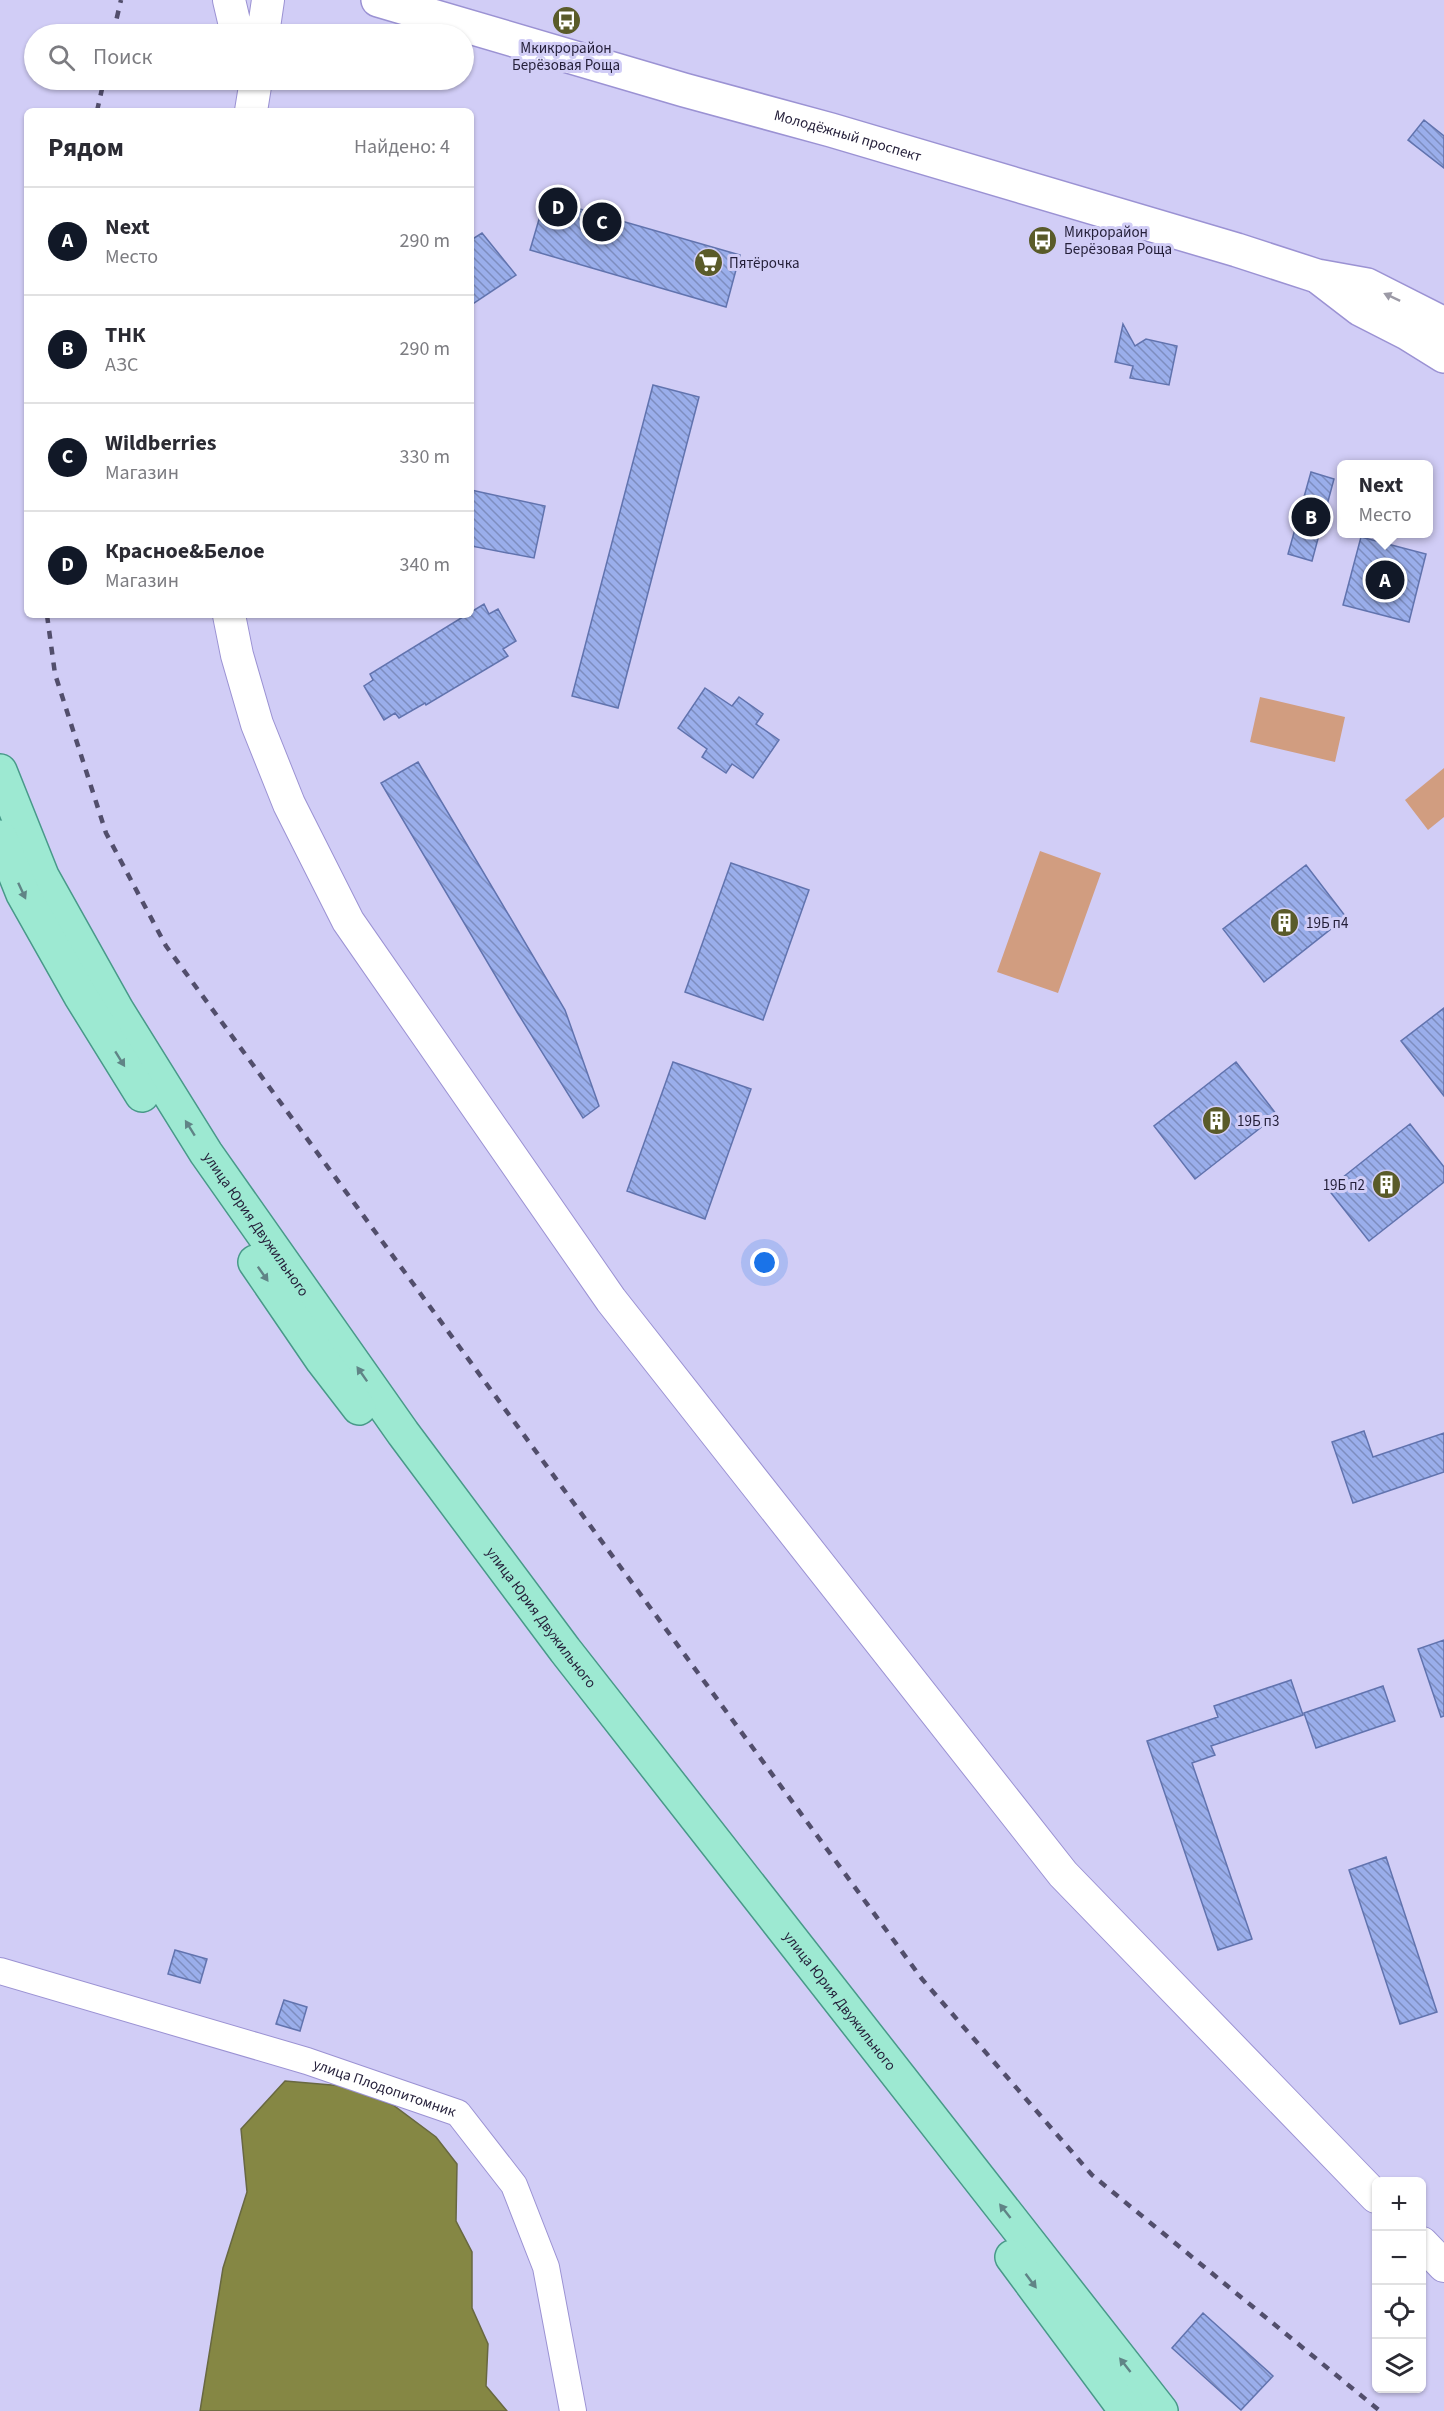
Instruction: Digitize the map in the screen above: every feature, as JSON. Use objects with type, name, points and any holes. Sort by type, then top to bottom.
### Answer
[{"type":"main road","name":"Молодёжный проспект","points":[[378,0],[460,24]]},
{"type":"main road","name":"Молодёжный проспект","points":[[474,28],[831,130],[1237,250],[1317,276],[1367,285],[1444,324]]},
{"type":"main road","name":"Молодёжный проспект","points":[[1317,276],[1360,309],[1407,333],[1444,356]]},
{"type":"main road","name":"улица Юрия Двужильного","points":[[0,771],[42,876],[117,1010],[206,1154],[391,1415],[565,1650],[1161,2411]]},
{"type":"main road","name":"улица Юрия Двужильного","points":[[0,837],[23,894],[80,995],[173,1144],[322,1360],[1025,2274],[1126,2411]]},
{"type":"street","points":[[229,0],[235,24]]},
{"type":"street","points":[[264,24],[268,0]]},
{"type":"street","points":[[242,90],[243,108]]},
{"type":"street","points":[[251,108],[254,90]]},
{"type":"street","points":[[230,618],[237,656],[257,724],[289,804],[348,921],[611,1300],[1063,1874],[1372,2192]]},
{"type":"street","name":"улица Плодопитомник","points":[[0,1971],[307,2061],[458,2113],[514,2185],[542,2256],[573,2411]]},
{"type":"street","points":[[1426,2247],[1444,2266]]},
{"type":"shaded area","points":[[1260,697],[1345,717],[1335,762],[1250,742]]},
{"type":"shaded area","points":[[1444,768],[1444,817],[1428,830],[1405,800]]},
{"type":"shaded area","points":[[1040,851],[1101,873],[1058,993],[997,972]]},
{"type":"shaded area","points":[[285,2081],[343,2086],[393,2105],[436,2137],[457,2164],[456,2221],[472,2252],[472,2308],[488,2344],[486,2386],[507,2411],[200,2411],[223,2268],[247,2192],[241,2129]]},
{"type":"building","points":[[1424,120],[1444,136],[1444,168],[1408,140]]},
{"type":"building","points":[[545,199],[740,255],[726,307],[530,250]]},
{"type":"building","points":[[482,233],[516,275],[474,303],[474,238]]},
{"type":"building","points":[[1123,324],[1135,346],[1146,339],[1177,346],[1169,385],[1130,378],[1133,366],[1115,362]]},
{"type":"building","points":[[653,385],[699,397],[618,708],[572,696]]},
{"type":"building","points":[[1311,472],[1334,479],[1312,561],[1288,554]]},
{"type":"building","points":[[474,491],[545,506],[534,558],[474,547]]},
{"type":"building","points":[[1361,538],[1426,554],[1409,622],[1343,605]]},
{"type":"building","points":[[484,604],[489,614],[498,609],[516,641],[503,649],[508,656],[426,705],[425,703],[399,718],[395,713],[384,720],[364,686],[373,680],[370,674],[461,618],[474,618],[474,610]]},
{"type":"building","points":[[705,688],[732,706],[739,697],[763,714],[756,724],[779,740],[753,778],[732,764],[726,773],[702,757],[707,749],[678,728]]},
{"type":"building","points":[[418,762],[565,1010],[599,1106],[583,1118],[381,783]]},
{"type":"building","points":[[731,863],[809,890],[763,1020],[685,992]]},
{"type":"building","name":"19Б п4","points":[[1306,865],[1346,917],[1264,982],[1223,929]]},
{"type":"building","points":[[1444,1008],[1444,1096],[1401,1041]]},
{"type":"building","points":[[673,1062],[751,1089],[705,1219],[627,1191]]},
{"type":"building","name":"19Б п3","points":[[1236,1062],[1277,1115],[1195,1179],[1154,1126]]},
{"type":"building","name":"19Б п2","points":[[1410,1124],[1444,1167],[1444,1182],[1369,1241],[1328,1189]]},
{"type":"building","points":[[1364,1431],[1373,1457],[1444,1433],[1444,1472],[1353,1503],[1332,1442]]},
{"type":"building","points":[[1444,1640],[1444,1716],[1441,1717],[1418,1649]]},
{"type":"building","points":[[1291,1680],[1303,1715],[1211,1746],[1215,1755],[1192,1763],[1252,1939],[1218,1950],[1147,1741],[1218,1717],[1214,1706]]},
{"type":"building","points":[[1383,1686],[1395,1721],[1316,1748],[1304,1713]]},
{"type":"building","points":[[1386,1857],[1437,2012],[1400,2024],[1349,1870]]},
{"type":"building","points":[[175,1950],[207,1959],[200,1983],[168,1974]]},
{"type":"building","points":[[284,2000],[307,2007],[300,2031],[276,2024]]},
{"type":"building","points":[[1203,2313],[1273,2376],[1241,2410],[1172,2348]]},
{"type":"railway","points":[[115,24],[121,0]]},
{"type":"railway","points":[[98,108],[102,90]]},
{"type":"railway","points":[[47,618],[55,674],[106,833],[166,946],[922,1979],[1092,2175],[1380,2411]]},
{"type":"place","name":"Мкикрорайон Берёзовая Роща","points":[[566,21]]},
{"type":"place","name":"Красное&Белое","points":[[558,207]]},
{"type":"place","name":"Wildberries","points":[[602,222]]},
{"type":"place","name":"Микрорайон Берёзовая Роща","points":[[1043,241]]},
{"type":"place","name":"Пятёрочка","points":[[708,263]]},
{"type":"place","name":"ТНК","points":[[1311,517]]},
{"type":"place","name":"Next","points":[[1385,580]]},
{"type":"place","name":"19Б п4","points":[[1285,923]]},
{"type":"place","name":"19Б п3","points":[[1216,1121]]},
{"type":"place","name":"19Б п2","points":[[1386,1185]]}]
